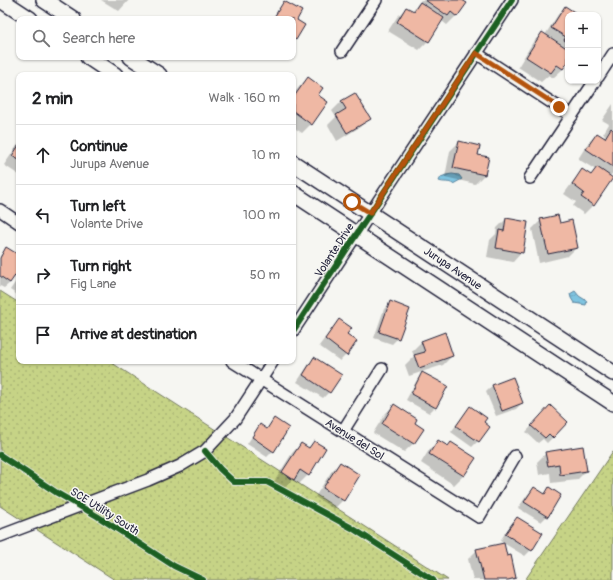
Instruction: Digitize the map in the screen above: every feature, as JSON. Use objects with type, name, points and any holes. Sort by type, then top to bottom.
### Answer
[{"type":"main road","points":[[1,0],[25,16]]},
{"type":"main road","points":[[44,0],[68,16]]},
{"type":"main road","points":[[92,60],[110,72]]},
{"type":"main road","points":[[136,60],[154,72]]},
{"type":"main road","name":"Jurupa Avenue","points":[[296,165],[613,373]]},
{"type":"main road","points":[[296,195],[613,403]]},
{"type":"street","points":[[342,51],[376,0]]},
{"type":"street","name":"Volante Drive","points":[[296,326],[512,0]]},
{"type":"street","points":[[476,53],[572,116]]},
{"type":"street","points":[[601,72],[613,54]]},
{"type":"street","points":[[530,178],[593,84]]},
{"type":"street","points":[[0,210],[16,221]]},
{"type":"street","name":"Avenue del Sol","points":[[237,364],[479,517],[515,456]]},
{"type":"street","points":[[0,536],[148,480],[180,466],[205,450],[235,419],[271,364]]},
{"type":"street","points":[[342,431],[382,369]]},
{"type":"green space","points":[[0,291],[16,301],[16,364],[114,364],[448,580],[115,580],[0,506]]},
{"type":"green space","points":[[613,451],[613,580],[525,580]]},
{"type":"water","points":[[452,174],[459,175],[462,179],[453,184],[439,181],[441,177]]},
{"type":"water","points":[[575,291],[579,296],[587,301],[586,305],[574,303],[570,294]]},
{"type":"building","points":[[425,0],[462,0],[467,3],[457,17],[451,12],[448,16]]},
{"type":"building","points":[[284,1],[302,11],[297,20],[305,25],[296,40],[296,16],[275,16]]},
{"type":"building","points":[[420,2],[444,18],[429,42],[397,22],[406,7],[414,11]]},
{"type":"building","points":[[565,6],[574,12],[565,12],[565,36],[551,28]]},
{"type":"building","points":[[542,32],[565,47],[565,66],[563,69],[557,65],[551,73],[526,57]]},
{"type":"building","points":[[308,77],[323,88],[318,95],[328,102],[312,125],[296,113],[296,94]]},
{"type":"building","points":[[355,93],[371,119],[347,133],[336,115],[346,109],[341,101]]},
{"type":"building","points":[[611,128],[613,130],[613,167],[586,149],[597,133],[605,138]]},
{"type":"building","points":[[459,141],[480,146],[478,155],[489,157],[485,175],[453,168]]},
{"type":"building","points":[[16,150],[16,158],[12,156]]},
{"type":"building","points":[[597,167],[613,178],[594,206],[581,197],[584,193],[572,184],[582,169],[591,175]]},
{"type":"building","points":[[558,215],[560,223],[572,220],[578,248],[548,254],[540,219]]},
{"type":"building","points":[[506,218],[528,222],[523,253],[496,248],[499,230],[504,231]]},
{"type":"building","points":[[6,247],[16,253],[16,274],[10,283],[0,276],[0,258]]},
{"type":"building","points":[[390,301],[410,309],[399,339],[379,332]]},
{"type":"building","points":[[339,319],[352,328],[347,334],[357,341],[347,356],[325,339]]},
{"type":"building","points":[[445,332],[453,356],[419,368],[414,355],[425,352],[421,341]]},
{"type":"building","points":[[314,357],[342,375],[330,393],[303,375]]},
{"type":"building","points":[[422,372],[448,386],[436,408],[411,394]]},
{"type":"building","points":[[513,377],[523,403],[502,411],[492,385]]},
{"type":"building","points":[[394,404],[417,419],[415,423],[424,429],[414,444],[382,424]]},
{"type":"building","points":[[550,405],[568,422],[553,438],[549,434],[545,438],[531,426]]},
{"type":"building","points":[[470,406],[487,418],[484,422],[490,427],[479,442],[456,426]]},
{"type":"building","points":[[274,418],[289,428],[274,452],[252,437],[260,424],[267,429]]},
{"type":"building","points":[[438,440],[448,446],[451,442],[476,458],[464,476],[429,454]]},
{"type":"building","points":[[314,441],[326,448],[309,476],[300,470],[294,480],[282,472],[301,443],[309,448]]},
{"type":"building","points":[[583,446],[587,471],[560,475],[559,464],[548,466],[545,452]]},
{"type":"building","points":[[340,462],[360,475],[344,501],[323,488]]},
{"type":"building","points":[[534,487],[545,494],[549,487],[561,495],[548,517],[524,502]]},
{"type":"building","points":[[517,517],[543,533],[532,551],[505,534]]},
{"type":"building","points":[[504,543],[507,556],[511,555],[516,578],[508,580],[484,580],[476,549]]},
{"type":"cycle path","points":[[296,326],[512,0]]},
{"type":"cycle path","points":[[205,451],[220,469],[234,482],[267,482],[352,528],[433,580]]},
{"type":"cycle path","name":"SCE Utility South","points":[[0,455],[57,493],[97,516],[174,566],[203,580]]},
{"type":"route","points":[[352,202],[370,213],[476,53],[559,107]]}]
